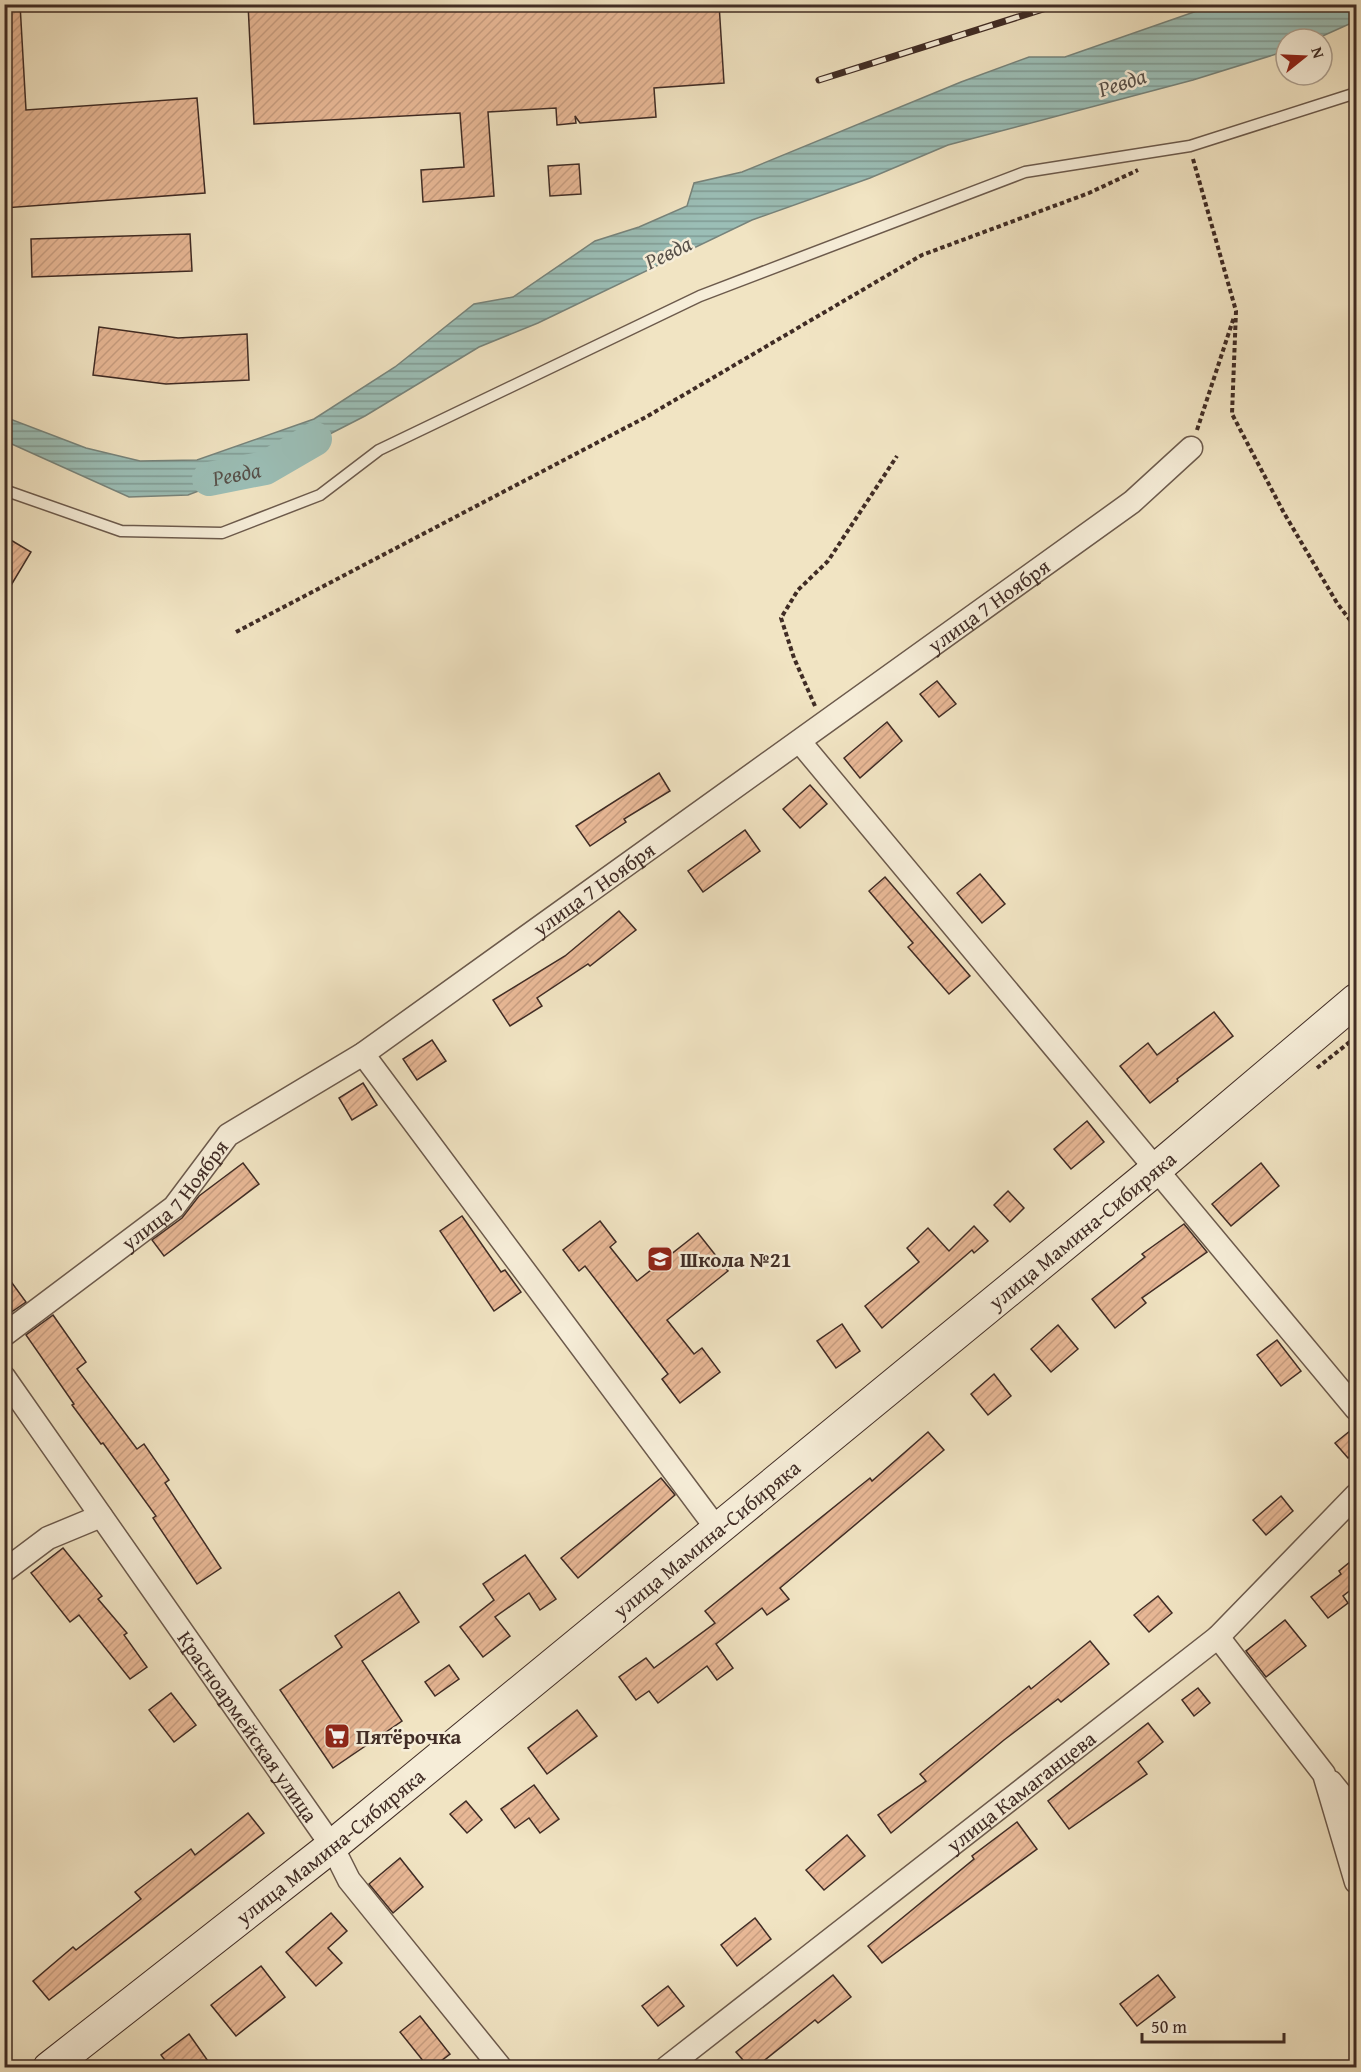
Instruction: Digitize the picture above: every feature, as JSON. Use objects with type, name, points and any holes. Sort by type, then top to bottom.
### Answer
[{"type":"street","name":"улица 7 Ноября","points":[[4,1335],[174,1207],[228,1135],[363,1054],[800,742],[1132,502],[1191,447]]},
{"type":"street","points":[[800,742],[1356,1409]]},
{"type":"street","name":"улица Мамина-Сибиряка","points":[[49,2067],[332,1846],[1155,1170],[1356,1000]]},
{"type":"street","points":[[363,1054],[717,1529]]},
{"type":"street","name":"Красноармейская улица","points":[[4,1377],[332,1846],[349,1880],[501,2067]]},
{"type":"street","name":"улица Камаганцева","points":[[666,2067],[1218,1637],[1356,1494]]},
{"type":"street","points":[[4,1571],[48,1538],[100,1516]]},
{"type":"street","points":[[1218,1637],[1356,1813]]},
{"type":"street","points":[[1324,1774],[1356,1882]]},
{"type":"lane","points":[[4,490],[121,531],[222,533],[320,495],[379,450],[700,296],[1025,172],[1190,146],[1356,93]]},
{"type":"path","points":[[1190,146],[1236,311],[1232,414],[1284,513],[1337,603],[1356,628]]},
{"type":"path","points":[[236,632],[646,417],[922,255],[1089,193],[1139,170]]},
{"type":"path","points":[[1191,447],[1236,311]]},
{"type":"path","points":[[820,727],[814,700],[794,658],[781,618],[798,590],[828,561],[897,456]]},
{"type":"water","points":[[1214,5],[1356,5],[1356,21],[1334,31],[1334,27],[1274,27],[1274,55],[1193,80],[948,145],[870,178],[752,220],[538,323],[479,347],[365,416],[275,462],[188,495],[129,497],[5,441],[5,417],[86,448],[140,461],[197,460],[314,419],[395,367],[474,304],[513,297],[595,241],[639,227],[687,206],[694,183],[742,172],[961,82],[1029,57],[1065,57]]},
{"type":"building","points":[[4,4],[20,4],[26,110],[197,98],[205,193],[4,208]]},
{"type":"building","points":[[248,4],[719,4],[724,83],[654,88],[656,117],[580,123],[575,116],[576,123],[557,125],[556,108],[488,112],[494,196],[423,202],[421,170],[464,167],[460,113],[254,124]]},
{"type":"building","points":[[579,164],[581,194],[550,196],[548,166]]},
{"type":"building","points":[[190,234],[192,271],[32,277],[31,239]]},
{"type":"building","points":[[99,327],[178,338],[247,334],[249,380],[166,384],[93,375]]},
{"type":"building","points":[[4,536],[31,552],[4,597]]},
{"type":"building","points":[[937,681],[956,704],[939,717],[920,694]]},
{"type":"building","points":[[887,722],[902,741],[860,778],[844,758]]},
{"type":"building","points":[[659,773],[670,791],[624,819],[626,822],[590,846],[576,826]]},
{"type":"building","points":[[810,785],[827,804],[800,828],[783,809]]},
{"type":"building","points":[[745,830],[760,851],[703,892],[688,871]]},
{"type":"building","points":[[980,874],[1005,904],[982,923],[957,893]]},
{"type":"building","points":[[885,877],[970,976],[949,994],[908,947],[913,943],[869,891]]},
{"type":"building","points":[[619,911],[636,930],[590,966],[588,964],[537,998],[542,1006],[510,1026],[493,1000],[565,956]]},
{"type":"building","points":[[1214,1012],[1233,1036],[1150,1103],[1120,1066],[1148,1043],[1157,1055]]},
{"type":"building","points":[[432,1040],[446,1061],[417,1080],[403,1059]]},
{"type":"building","points":[[363,1083],[377,1105],[352,1120],[339,1098]]},
{"type":"building","points":[[1087,1121],[1104,1142],[1071,1169],[1054,1149]]},
{"type":"building","points":[[243,1163],[259,1184],[164,1256],[152,1240],[182,1218],[199,1196]]},
{"type":"building","points":[[1261,1163],[1279,1186],[1231,1226],[1212,1204]]},
{"type":"building","points":[[1008,1191],[1024,1208],[1010,1222],[994,1205]]},
{"type":"building","points":[[462,1216],[501,1272],[505,1270],[521,1292],[494,1311],[440,1231]]},
{"type":"building","points":[[600,1221],[616,1242],[610,1247],[637,1281],[698,1233],[728,1271],[667,1320],[694,1354],[702,1348],[720,1372],[680,1403],[662,1379],[668,1374],[585,1266],[579,1271],[563,1250]]},
{"type":"building","points":[[1184,1224],[1207,1252],[1142,1298],[1146,1303],[1115,1328],[1092,1299],[1145,1257],[1142,1254]]},
{"type":"building","points":[[974,1226],[988,1241],[974,1253],[972,1250],[882,1328],[865,1306],[919,1262],[907,1248],[928,1228],[949,1251]]},
{"type":"building","points":[[4,1272],[26,1302],[10,1313],[4,1305]]},
{"type":"building","points":[[53,1315],[86,1362],[77,1369],[137,1449],[144,1444],[169,1480],[165,1483],[221,1568],[197,1584],[153,1518],[156,1516],[72,1405],[74,1404],[26,1335]]},
{"type":"building","points":[[842,1324],[860,1351],[836,1368],[817,1341]]},
{"type":"building","points":[[1058,1325],[1078,1349],[1051,1372],[1031,1349]]},
{"type":"building","points":[[1277,1340],[1301,1371],[1281,1386],[1257,1355]]},
{"type":"building","points":[[994,1374],[1011,1396],[988,1415],[971,1394]]},
{"type":"building","points":[[1356,1426],[1356,1452],[1348,1458],[1335,1443]]},
{"type":"building","points":[[928,1432],[944,1450],[780,1588],[789,1599],[767,1615],[762,1608],[716,1644],[733,1668],[717,1680],[707,1666],[658,1703],[649,1691],[636,1700],[619,1677],[646,1658],[654,1668],[715,1623],[705,1611],[870,1478],[872,1481]]},
{"type":"building","points":[[661,1478],[675,1495],[578,1578],[561,1558]]},
{"type":"building","points":[[1281,1496],[1293,1511],[1266,1535],[1253,1520]]},
{"type":"building","points":[[63,1548],[102,1596],[98,1599],[127,1633],[124,1635],[147,1667],[130,1679],[79,1615],[70,1622],[31,1573]]},
{"type":"building","points":[[525,1555],[556,1599],[540,1610],[529,1593],[495,1617],[510,1636],[483,1657],[460,1627],[494,1600],[483,1584]]},
{"type":"building","points":[[1356,1557],[1356,1594],[1352,1589],[1343,1596],[1348,1603],[1328,1618],[1311,1597],[1341,1574],[1339,1571]]},
{"type":"building","points":[[399,1592],[419,1622],[362,1661],[402,1721],[333,1768],[280,1690],[342,1647],[335,1636]]},
{"type":"building","points":[[1158,1596],[1172,1613],[1149,1632],[1134,1615]]},
{"type":"building","points":[[1285,1620],[1306,1646],[1266,1677],[1246,1651]]},
{"type":"building","points":[[1090,1641],[1109,1664],[1061,1702],[1058,1699],[1004,1740],[891,1833],[878,1815],[926,1781],[920,1774],[1029,1686],[1031,1689]]},
{"type":"building","points":[[449,1665],[459,1679],[435,1696],[425,1682]]},
{"type":"building","points":[[1198,1688],[1210,1703],[1194,1716],[1182,1700]]},
{"type":"building","points":[[171,1693],[196,1725],[174,1742],[149,1710]]},
{"type":"building","points":[[577,1710],[597,1736],[547,1774],[528,1748]]},
{"type":"building","points":[[1148,1723],[1163,1742],[1138,1762],[1147,1774],[1069,1829],[1048,1801]]},
{"type":"building","points":[[534,1785],[559,1819],[540,1833],[529,1818],[515,1828],[501,1809]]},
{"type":"building","points":[[466,1801],[482,1820],[467,1833],[450,1814]]},
{"type":"building","points":[[248,1813],[264,1833],[49,2000],[33,1981],[73,1947],[76,1950],[141,1899],[135,1892],[191,1849],[195,1855]]},
{"type":"building","points":[[1017,1822],[1037,1849],[882,1963],[868,1946],[974,1859],[972,1856]]},
{"type":"building","points":[[847,1835],[865,1856],[824,1890],[806,1870]]},
{"type":"building","points":[[400,1858],[423,1887],[393,1913],[369,1884]]},
{"type":"building","points":[[331,1913],[347,1931],[328,1948],[342,1963],[316,1986],[286,1952]]},
{"type":"building","points":[[755,1918],[771,1939],[737,1966],[721,1945]]},
{"type":"building","points":[[261,1966],[285,1997],[236,2036],[211,2005]]},
{"type":"building","points":[[833,1975],[851,1997],[818,2023],[815,2020],[756,2067],[749,2067],[736,2052]]},
{"type":"building","points":[[1158,1975],[1175,1997],[1137,2026],[1120,2004]]},
{"type":"building","points":[[668,1986],[684,2006],[658,2026],[642,2006]]},
{"type":"building","points":[[420,2016],[450,2054],[433,2067],[428,2067],[400,2032]]},
{"type":"building","points":[[189,2034],[208,2061],[199,2067],[170,2067],[161,2055]]},
{"type":"waterway","name":"Ревда","points":[[209,479],[265,468],[315,439]]},
{"type":"railway","points":[[819,80],[1059,4]]},
{"type":"place","name":"Школа №21","points":[[660,1259]]},
{"type":"place","name":"Пятёрочка","points":[[337,1736]]}]
